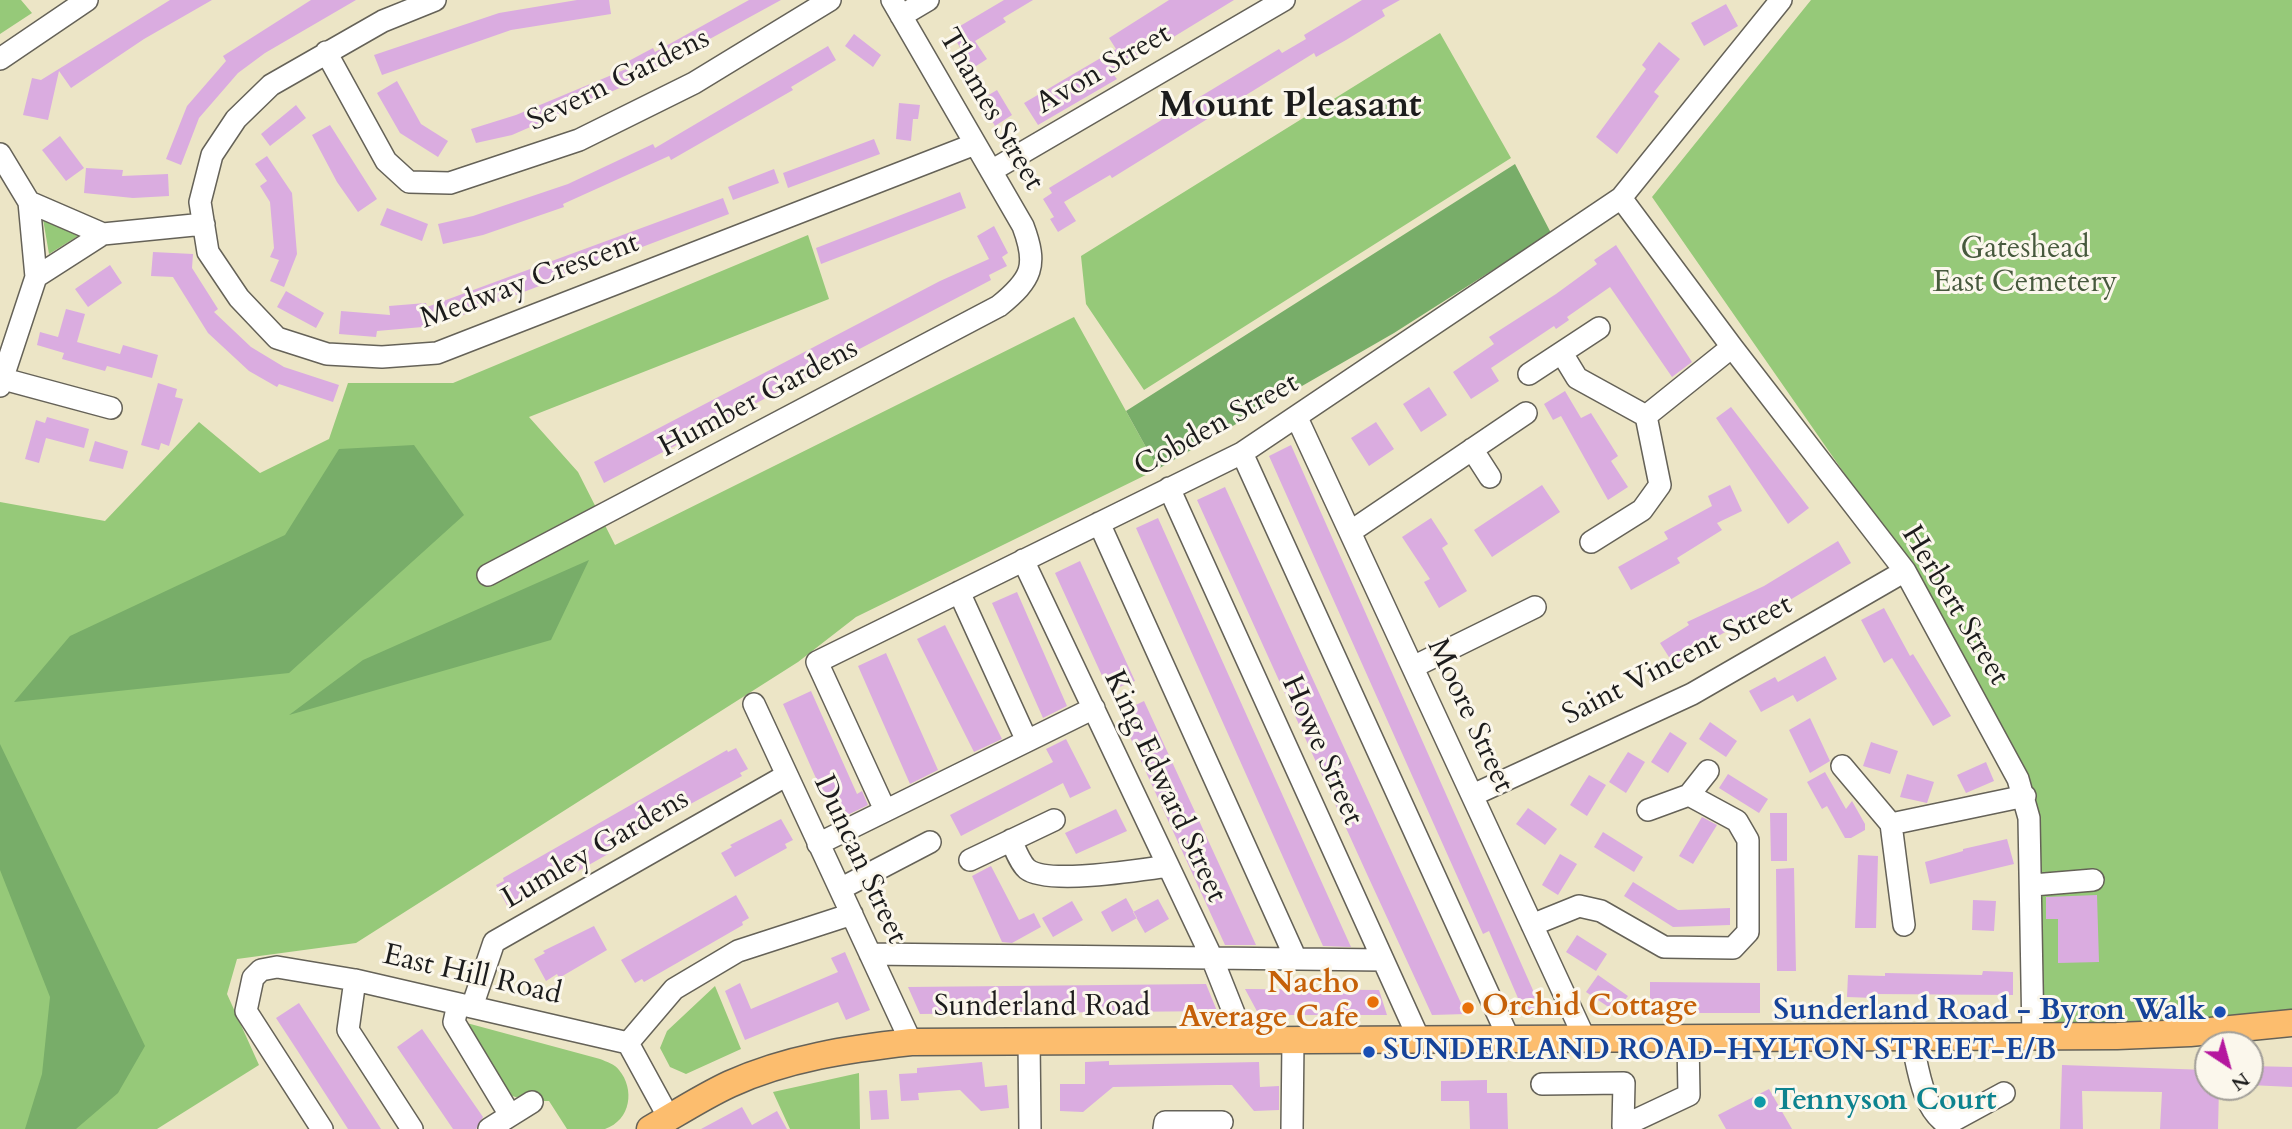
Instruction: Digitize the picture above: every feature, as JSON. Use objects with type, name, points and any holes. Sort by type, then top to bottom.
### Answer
[{"type":"main road","name":"Sunderland Road","points":[[660,1123],[729,1084],[788,1063],[847,1049],[911,1042],[2033,1037],[2190,1033],[2292,1023]]},
{"type":"street","points":[[0,59],[87,0]]},
{"type":"street","name":"Medway Crescent","points":[[435,0],[383,21],[271,85],[236,119],[212,155],[200,202],[208,252],[239,298],[277,338],[327,354],[382,357],[437,353],[975,144]]},
{"type":"street","name":"Severn Gardens","points":[[326,52],[386,160],[409,182],[450,183],[579,140],[694,83],[830,0]]},
{"type":"street","points":[[897,8],[928,0]]},
{"type":"street","name":"Avon Street","points":[[991,171],[1284,0]]},
{"type":"street","name":"Cobden Street","points":[[885,810],[817,662],[1242,453],[1621,198],[1782,0]]},
{"type":"street","name":"Thames Street","points":[[897,8],[1023,226],[1033,253]]},
{"type":"street","points":[[0,154],[20,183],[29,202],[36,277],[1,381],[111,408]]},
{"type":"street","name":"Herbert Street","points":[[1621,198],[1731,347],[1905,571],[1996,736],[2025,796],[2032,885],[2033,1037]]},
{"type":"street","points":[[29,202],[103,234]]},
{"type":"street","points":[[36,277],[103,234],[204,224]]},
{"type":"street","name":"Humber Gardens","points":[[488,575],[999,306],[1024,286],[1033,253]]},
{"type":"street","points":[[1529,374],[1563,355],[1599,328]]},
{"type":"street","points":[[1646,416],[1731,347]]},
{"type":"street","points":[[1563,355],[1577,378],[1646,416],[1660,485],[1642,510],[1591,542]]},
{"type":"street","points":[[1350,532],[1525,413]]},
{"type":"street","name":"Moore Street","points":[[1297,418],[1585,1039]]},
{"type":"street","points":[[1472,449],[1490,477]]},
{"type":"street","points":[[1242,453],[1509,1039]]},
{"type":"street","name":"Howe Street","points":[[1169,488],[1419,1039]]},
{"type":"street","points":[[1100,523],[1296,959]]},
{"type":"street","name":"King Edward Street","points":[[1023,560],[1212,958],[1245,1041]]},
{"type":"street","name":"Saint Vincent Street","points":[[1473,795],[1692,694],[1905,571]]},
{"type":"street","points":[[959,592],[1027,741]]},
{"type":"street","points":[[1413,667],[1535,607]]},
{"type":"street","name":"Duncan Street","points":[[754,704],[911,1042]]},
{"type":"street","points":[[818,844],[1094,708]]},
{"type":"street","points":[[1843,766],[1891,824],[1904,925]]},
{"type":"street","points":[[1648,810],[1689,795],[1708,771]]},
{"type":"street","name":"Lumley Gardens","points":[[465,1005],[494,942],[787,775]]},
{"type":"street","points":[[1532,925],[1579,906],[1601,911],[1664,947],[1733,948],[1748,932],[1748,841],[1737,821],[1689,795]]},
{"type":"street","points":[[1891,824],[2025,796]]},
{"type":"street","points":[[970,860],[1054,820]]},
{"type":"street","points":[[1011,840],[1025,868],[1040,875],[1125,873],[1168,866]]},
{"type":"street","points":[[840,889],[930,842]]},
{"type":"street","points":[[2032,885],[2093,880]]},
{"type":"street","points":[[660,1123],[628,1043],[674,989],[738,951],[852,914]]},
{"type":"street","points":[[870,954],[1383,960]]},
{"type":"street","name":"East Hill Road","points":[[322,1129],[246,1011],[253,978],[261,970],[277,967],[355,980],[628,1043]]},
{"type":"street","points":[[355,980],[348,1030],[412,1129]]},
{"type":"street","points":[[465,1005],[454,1022],[510,1115]]},
{"type":"street","points":[[1911,1038],[1922,1084],[1936,1117],[1947,1124],[2004,1093]]},
{"type":"street","points":[[1029,1040],[1030,1129]]},
{"type":"street","points":[[1542,1084],[1624,1083],[1623,1126],[1689,1095],[1688,1040]]},
{"type":"street","points":[[1292,1129],[1293,1041]]},
{"type":"street","points":[[489,1129],[532,1102]]},
{"type":"street","points":[[1164,1125],[1222,1122]]},
{"type":"green space","points":[[0,0],[21,0],[32,13],[0,34]]},
{"type":"green space","name":"Gateshead East Cemetery","points":[[1811,0],[2292,0],[2292,1018],[2037,1032],[2033,817],[1913,572],[1652,197]]},
{"type":"green space","points":[[1440,33],[1511,158],[1144,390],[1086,304],[1081,256]]},
{"type":"green space","points":[[1515,164],[1551,233],[1394,333],[1158,469],[1126,411]]},
{"type":"green space","points":[[43,219],[78,236],[49,254]]},
{"type":"green space","points":[[808,235],[829,299],[529,417],[578,472],[615,545],[1074,317],[1158,469],[856,617],[798,662],[356,943],[237,959],[227,994],[259,1065],[157,1129],[0,1129],[0,502],[105,521],[199,422],[260,473],[329,439],[348,383],[453,383]]},
{"type":"green space","points":[[414,445],[464,515],[289,673],[14,702],[70,636],[285,535],[339,449]]},
{"type":"green space","points":[[589,560],[551,640],[289,715],[363,660]]},
{"type":"green space","points":[[0,744],[145,1046],[118,1093],[76,1129],[25,1129],[42,1074],[50,997],[0,870]]},
{"type":"green space","points":[[715,986],[741,1049],[686,1074],[670,1067],[660,1048],[667,1031]]},
{"type":"green space","points":[[463,1022],[600,1059],[613,1065],[619,1070],[627,1086],[628,1103],[625,1111],[614,1125],[605,1129],[567,1129],[549,1101],[530,1101],[512,1096]]},
{"type":"green space","points":[[859,1073],[860,1129],[790,1129],[773,1092]]},
{"type":"building","points":[[170,0],[212,0],[144,39],[71,88],[59,71],[48,120],[23,115],[32,78],[41,80]]},
{"type":"building","points":[[311,0],[356,0],[265,53],[238,73],[199,118],[181,165],[166,159],[187,106],[226,61],[223,56]]},
{"type":"building","points":[[577,0],[609,0],[611,14],[511,30],[382,75],[374,55],[499,13]]},
{"type":"building","points":[[749,0],[781,0],[622,87],[512,135],[476,143],[471,129],[516,115],[626,69],[623,64],[653,48],[655,52]]},
{"type":"building","points":[[1004,0],[1033,0],[1003,18],[1006,22],[975,41],[987,59],[970,70],[959,53],[962,51],[954,37],[963,31],[960,26]]},
{"type":"building","points":[[1169,0],[1234,0],[1113,74],[1117,79],[1038,125],[1024,103],[1116,49],[1109,38]]},
{"type":"building","points":[[1362,0],[1400,0],[1382,10],[1385,16],[1346,40],[1316,57],[1314,53],[1112,178],[1110,175],[1064,202],[1076,221],[1058,232],[1050,219],[1054,217],[1043,199],[1052,193],[1049,188],[1279,49],[1282,53],[1306,39],[1304,35]]},
{"type":"building","points":[[1726,4],[1738,26],[1704,46],[1691,23]]},
{"type":"building","points":[[854,34],[881,55],[873,67],[845,46]]},
{"type":"building","points":[[1659,42],[1680,59],[1654,92],[1659,96],[1617,154],[1596,137],[1646,69],[1642,65]]},
{"type":"building","points":[[828,46],[836,60],[791,87],[793,90],[671,160],[669,156],[563,204],[564,207],[483,235],[443,244],[438,224],[473,216],[568,184],[653,144],[655,148]]},
{"type":"building","points":[[397,81],[421,124],[448,141],[438,157],[400,133],[377,93]]},
{"type":"building","points":[[997,90],[1012,115],[995,126],[980,100]]},
{"type":"building","points":[[899,103],[920,105],[918,119],[913,119],[911,141],[896,139]]},
{"type":"building","points":[[296,105],[306,118],[270,146],[261,134]]},
{"type":"building","points":[[330,125],[377,199],[358,212],[337,182],[312,135]]},
{"type":"building","points":[[60,136],[84,168],[66,181],[42,150]]},
{"type":"building","points":[[874,139],[880,154],[788,188],[783,173]]},
{"type":"building","points":[[267,156],[292,193],[297,254],[284,287],[270,281],[279,260],[270,257],[274,248],[270,202],[260,186],[267,181],[255,164]]},
{"type":"building","points":[[86,168],[123,170],[122,176],[168,174],[169,196],[133,198],[84,193]]},
{"type":"building","points":[[774,169],[779,183],[733,200],[728,187]]},
{"type":"building","points":[[960,192],[966,208],[821,264],[816,248]]},
{"type":"building","points":[[723,198],[729,214],[434,326],[377,331],[376,337],[339,334],[341,311],[390,315],[389,306],[426,303],[427,307]]},
{"type":"building","points":[[387,208],[428,224],[422,241],[380,225]]},
{"type":"building","points":[[994,226],[1008,253],[1002,257],[1007,266],[989,275],[991,280],[604,483],[594,462],[940,281],[989,259],[977,236]]},
{"type":"building","points":[[1616,245],[1692,362],[1672,377],[1610,287],[1567,317],[1569,320],[1556,329],[1554,326],[1491,368],[1499,381],[1471,399],[1453,372],[1494,344],[1489,337],[1556,294],[1597,264],[1594,260]]},
{"type":"building","points":[[153,252],[193,254],[192,268],[218,309],[214,312],[251,347],[284,367],[339,385],[333,402],[279,384],[277,387],[249,371],[208,333],[173,277],[151,276]]},
{"type":"building","points":[[110,265],[122,283],[88,307],[75,289]]},
{"type":"building","points":[[286,291],[324,313],[316,328],[277,307]]},
{"type":"building","points":[[66,309],[85,314],[77,342],[120,354],[123,345],[158,355],[152,378],[107,366],[105,371],[62,359],[64,353],[37,345],[40,332],[58,337]]},
{"type":"building","points":[[158,383],[177,389],[175,397],[183,399],[169,446],[161,443],[159,450],[141,445]]},
{"type":"building","points":[[1429,387],[1447,415],[1421,432],[1403,404]]},
{"type":"building","points":[[1565,391],[1581,418],[1591,413],[1618,456],[1611,461],[1628,487],[1608,500],[1561,416],[1553,420],[1544,404]]},
{"type":"building","points":[[1731,407],[1809,508],[1788,524],[1716,418]]},
{"type":"building","points":[[47,417],[89,429],[84,448],[46,438],[39,463],[25,459],[36,420],[45,423]]},
{"type":"building","points":[[1376,422],[1394,449],[1369,466],[1351,438]]},
{"type":"building","points":[[95,441],[128,451],[123,469],[89,461]]},
{"type":"building","points":[[1291,445],[1540,1006],[1524,1012],[1489,931],[1483,934],[1269,456]]},
{"type":"building","points":[[1542,485],[1560,512],[1492,557],[1474,530]]},
{"type":"building","points":[[1730,485],[1742,511],[1717,523],[1722,530],[1677,558],[1680,563],[1631,590],[1618,567],[1668,539],[1664,532],[1712,506],[1708,496]]},
{"type":"building","points":[[1225,487],[1466,1014],[1432,1015],[1366,872],[1197,500]]},
{"type":"building","points":[[1158,518],[1351,947],[1323,946],[1295,884],[1136,528]]},
{"type":"building","points":[[1431,518],[1448,544],[1442,548],[1467,591],[1439,608],[1424,582],[1430,579],[1402,537]]},
{"type":"building","points":[[1838,541],[1851,563],[1780,606],[1754,620],[1752,617],[1695,649],[1696,651],[1674,665],[1660,643],[1689,625],[1687,622],[1764,586]]},
{"type":"building","points":[[1080,561],[1135,681],[1109,691],[1055,573]]},
{"type":"building","points":[[1017,592],[1067,706],[1043,718],[992,603]]},
{"type":"building","points":[[1884,608],[1910,656],[1913,654],[1951,716],[1933,726],[1892,658],[1884,663],[1861,620]]},
{"type":"building","points":[[945,625],[1002,739],[974,752],[917,639]]},
{"type":"building","points":[[886,653],[938,770],[910,784],[858,666]]},
{"type":"building","points":[[1825,656],[1837,679],[1797,702],[1793,695],[1761,712],[1749,691],[1775,677],[1778,682]]},
{"type":"building","points":[[811,691],[857,794],[862,791],[868,805],[835,821],[783,704]]},
{"type":"building","points":[[1144,701],[1256,945],[1225,945],[1119,713]]},
{"type":"building","points":[[1810,718],[1830,761],[1810,773],[1789,730]]},
{"type":"building","points":[[1710,722],[1737,741],[1726,757],[1699,739]]},
{"type":"building","points":[[1670,732],[1687,743],[1668,773],[1651,762]]},
{"type":"building","points":[[1066,739],[1091,788],[1070,798],[1063,783],[961,836],[950,815],[1053,762],[1046,749]]},
{"type":"building","points":[[1871,742],[1898,751],[1890,774],[1863,766]]},
{"type":"building","points":[[736,748],[748,769],[740,773],[742,776],[615,845],[617,849],[518,905],[516,902],[508,907],[496,885],[504,881],[503,878],[727,750],[728,752]]},
{"type":"building","points":[[1628,752],[1645,762],[1626,793],[1609,782]]},
{"type":"building","points":[[1986,762],[1994,781],[1966,793],[1957,775]]},
{"type":"building","points":[[1825,772],[1846,809],[1852,801],[1865,824],[1865,830],[1851,838],[1845,838],[1827,806],[1822,809],[1807,782]]},
{"type":"building","points":[[1728,774],[1768,799],[1759,813],[1719,788]]},
{"type":"building","points":[[1907,774],[1934,782],[1927,803],[1900,797]]},
{"type":"building","points":[[1589,775],[1606,785],[1587,816],[1570,805]]},
{"type":"building","points":[[1528,808],[1557,829],[1545,845],[1516,824]]},
{"type":"building","points":[[1116,809],[1127,831],[1076,854],[1065,833]]},
{"type":"building","points":[[1770,813],[1787,813],[1787,861],[1771,861]]},
{"type":"building","points":[[1702,817],[1717,825],[1693,864],[1679,856]]},
{"type":"building","points":[[781,819],[793,840],[785,844],[787,848],[735,877],[721,853],[732,847],[730,845]]},
{"type":"building","points":[[1603,832],[1643,857],[1634,872],[1594,847]]},
{"type":"building","points":[[2007,839],[2014,864],[1930,884],[1925,862],[1963,849]]},
{"type":"building","points":[[1560,854],[1577,864],[1558,895],[1542,885]]},
{"type":"building","points":[[1858,855],[1878,856],[1876,928],[1855,928]]},
{"type":"building","points":[[991,866],[1019,920],[1034,913],[1041,927],[1012,943],[1002,942],[972,876]]},
{"type":"building","points":[[1794,868],[1796,971],[1777,971],[1776,869]]},
{"type":"building","points":[[1633,882],[1678,910],[1730,908],[1730,925],[1673,927],[1624,896]]},
{"type":"building","points":[[736,895],[749,918],[742,922],[743,925],[644,982],[642,979],[635,983],[621,960]]},
{"type":"building","points":[[2097,895],[2099,962],[2058,963],[2058,919],[2046,919],[2046,897]]},
{"type":"building","points":[[1126,898],[1137,918],[1112,932],[1101,912]]},
{"type":"building","points":[[1158,899],[1169,919],[1145,933],[1133,912]]},
{"type":"building","points":[[1973,900],[1996,901],[1994,931],[1972,930]]},
{"type":"building","points":[[1072,901],[1083,920],[1053,937],[1042,918]]},
{"type":"building","points":[[594,926],[607,950],[559,978],[557,974],[546,981],[534,959],[545,953],[543,951]]},
{"type":"building","points":[[1577,935],[1607,954],[1596,971],[1566,952]]},
{"type":"building","points":[[845,952],[870,1010],[846,1020],[838,1002],[745,1040],[725,991],[740,983],[751,1009],[838,972],[831,958]]},
{"type":"building","points":[[1983,971],[2013,972],[2013,995],[1874,994],[1874,998],[1847,997],[1848,975],[1982,975]]},
{"type":"building","points":[[1598,975],[1628,996],[1616,1012],[1586,992]]},
{"type":"building","points":[[1650,982],[1760,983],[1760,1013],[1650,1013]]},
{"type":"building","points":[[1206,984],[1217,1011],[920,1014],[908,987]]},
{"type":"building","points":[[1245,989],[1379,990],[1387,1015],[1259,1015]]},
{"type":"building","points":[[299,1003],[381,1129],[348,1129],[276,1018]]},
{"type":"building","points":[[422,1029],[483,1117],[476,1129],[453,1129],[397,1047]]},
{"type":"building","points":[[1109,1061],[1109,1065],[1259,1062],[1260,1087],[1279,1086],[1279,1110],[1254,1111],[1232,1085],[1217,1085],[1113,1087],[1083,1112],[1060,1111],[1060,1084],[1085,1084],[1085,1062]]},
{"type":"building","points":[[982,1062],[985,1087],[1007,1085],[1009,1108],[981,1111],[960,1090],[918,1093],[919,1100],[901,1101],[899,1074],[917,1073],[917,1068]]},
{"type":"building","points":[[2062,1065],[2194,1070],[2194,1101],[2219,1101],[2218,1129],[2160,1129],[2162,1092],[2082,1091],[2083,1129],[2060,1129]]},
{"type":"building","points":[[2264,1066],[2292,1067],[2292,1087],[2264,1086]]},
{"type":"building","points":[[1487,1080],[1487,1093],[1507,1093],[1508,1129],[1470,1129],[1469,1101],[1441,1101],[1441,1081]]},
{"type":"building","name":"Tennyson Court","points":[[1769,1089],[1792,1129],[1726,1129],[1718,1115]]},
{"type":"building","points":[[887,1090],[889,1119],[871,1120],[869,1091]]},
{"type":"building","points":[[742,1107],[752,1125],[777,1111],[787,1129],[701,1129]]},
{"type":"place","name":"Nacho Average Cafe","points":[[1373,1002]]},
{"type":"place","name":"Orchid Cottage","points":[[1468,1008]]},
{"type":"place","name":"Sunderland Road - Byron Walk","points":[[2220,1012]]},
{"type":"place","name":"SUNDERLAND ROAD-HYLTON STREET-E/B","points":[[1369,1052]]},
{"type":"place","name":"Tennyson Court","points":[[1760,1102]]},
{"type":"district","name":"Mount Pleasant","points":[[1290,107]]}]
